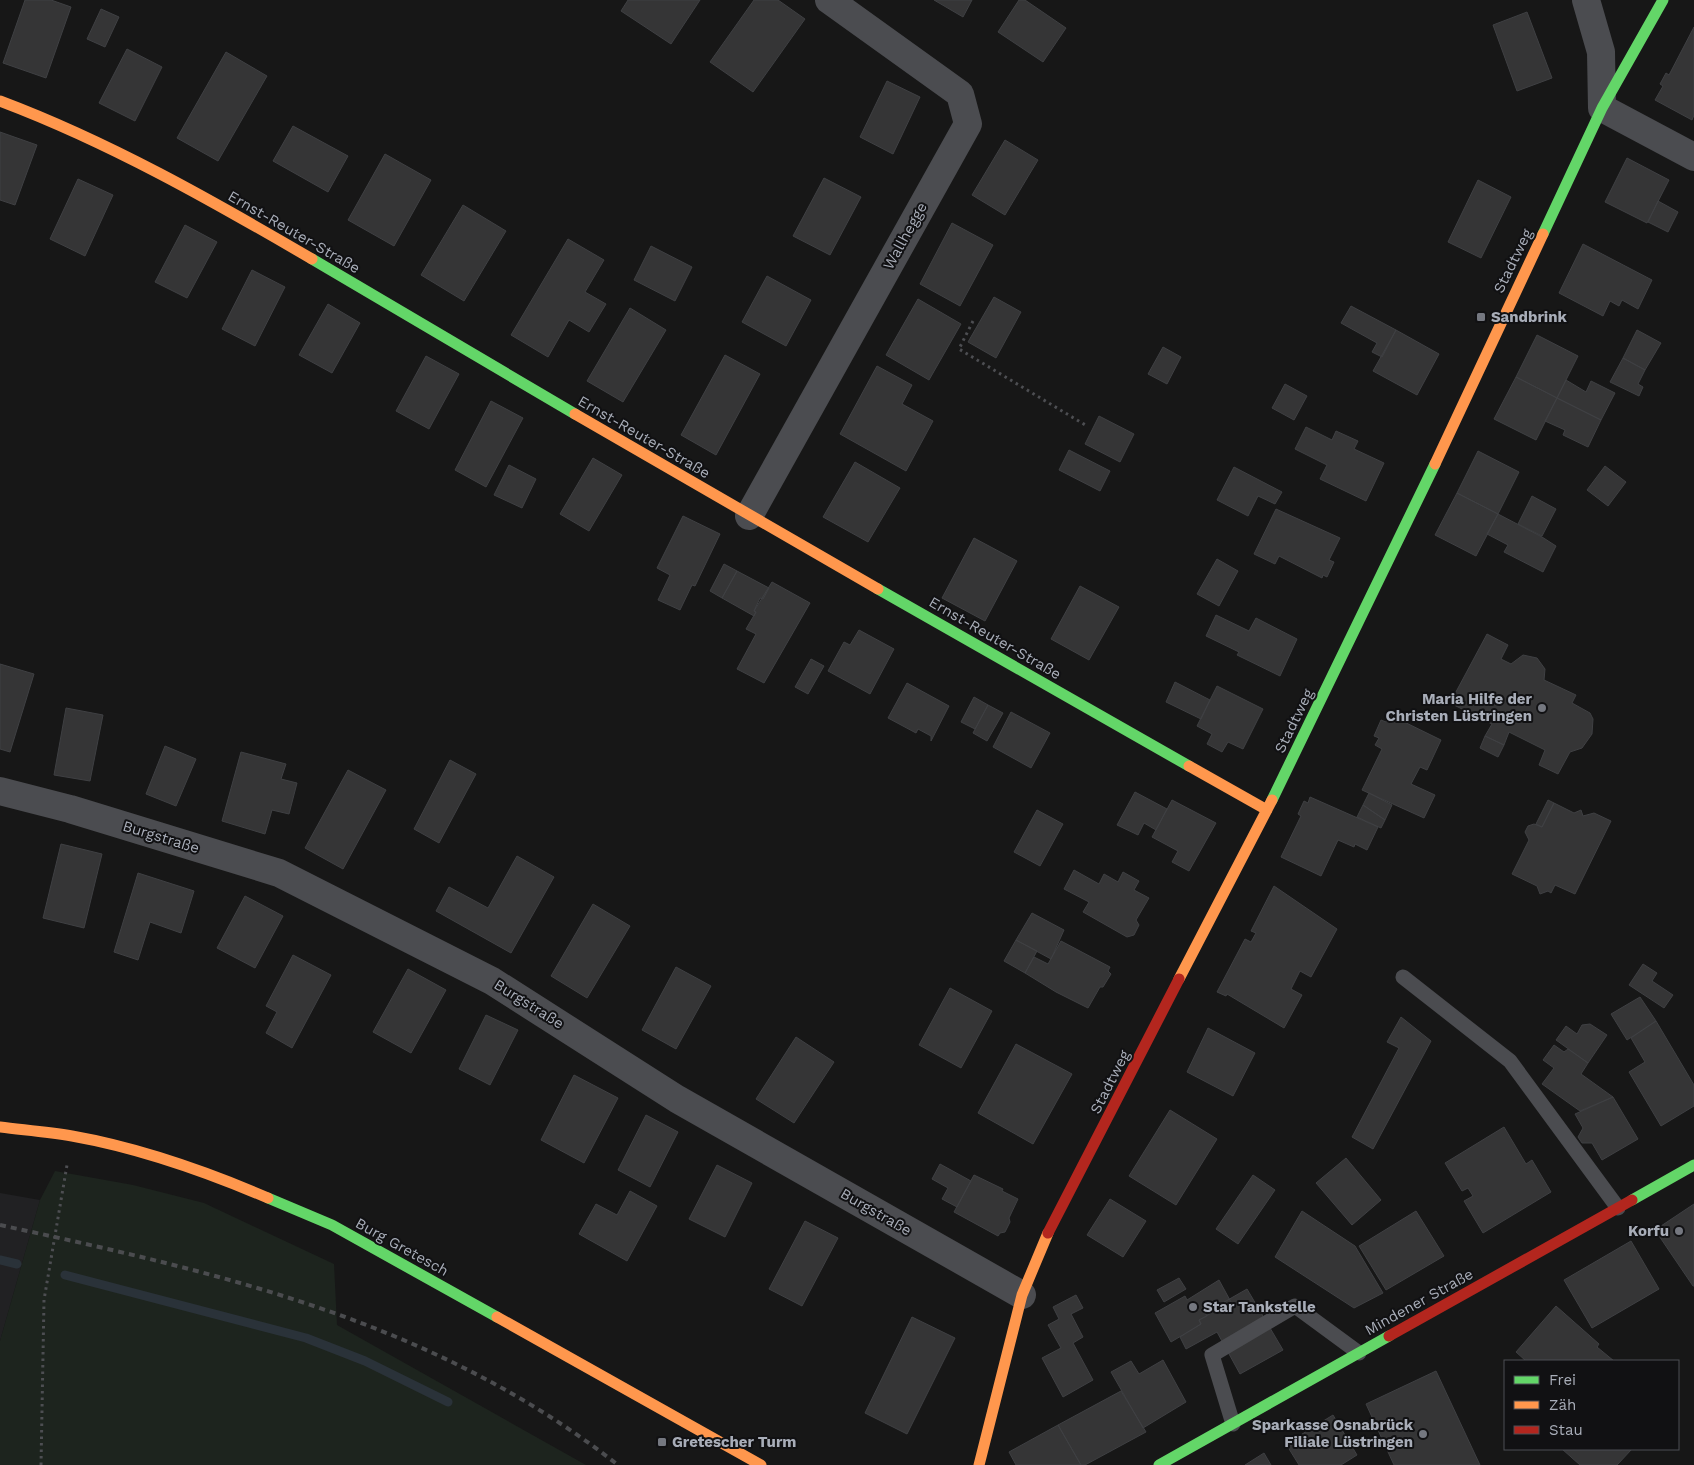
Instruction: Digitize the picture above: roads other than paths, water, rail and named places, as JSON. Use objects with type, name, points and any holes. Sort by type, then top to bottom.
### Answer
[{"type":"street","name":"Wallhegge","points":[[748,516],[968,124],[960,94],[829,0]]},
{"type":"street","points":[[1586,0],[1601,52],[1602,108],[1694,156]]},
{"type":"street","name":"Stadtweg","points":[[978,1465],[1022,1295],[1041,1246],[1267,810],[1385,570],[1602,108],[1663,0]]},
{"type":"street","name":"Ernst-Reuter-Straße","points":[[0,101],[45,118],[163,174],[308,257],[748,516],[1267,810]]},
{"type":"street","name":"Burgstraße","points":[[0,791],[70,809],[279,873],[492,981],[677,1099],[1022,1295]]},
{"type":"street","name":"Burg Gretesch","points":[[0,1127],[72,1136],[147,1153],[213,1175],[332,1225],[761,1465]]},
{"type":"street","name":"Mindener Straße","points":[[1159,1465],[1694,1165]]},
{"type":"lane","points":[[1403,977],[1510,1061],[1618,1208]]},
{"type":"lane","points":[[1232,1424],[1212,1355],[1295,1306],[1359,1353]]},
{"type":"waterway","points":[[0,1260],[17,1264]]},
{"type":"waterway","points":[[65,1275],[306,1338],[365,1361],[448,1402]]},
{"type":"railway","points":[[0,1225],[164,1263],[245,1284],[324,1309],[401,1339],[476,1374],[548,1416],[618,1465]]},
{"type":"place","name":"Sandbrink","points":[[1481,317]]},
{"type":"place","name":"Maria Hilfe der Christen Lüstringen","points":[[1542,708]]},
{"type":"place","name":"Korfu","points":[[1679,1231]]},
{"type":"place","name":"Star Tankstelle","points":[[1193,1307]]},
{"type":"place","name":"Sparkasse Osnabrück Filiale Lüstringen","points":[[1423,1434]]},
{"type":"place","name":"Gretescher Turm","points":[[662,1442]]}]
